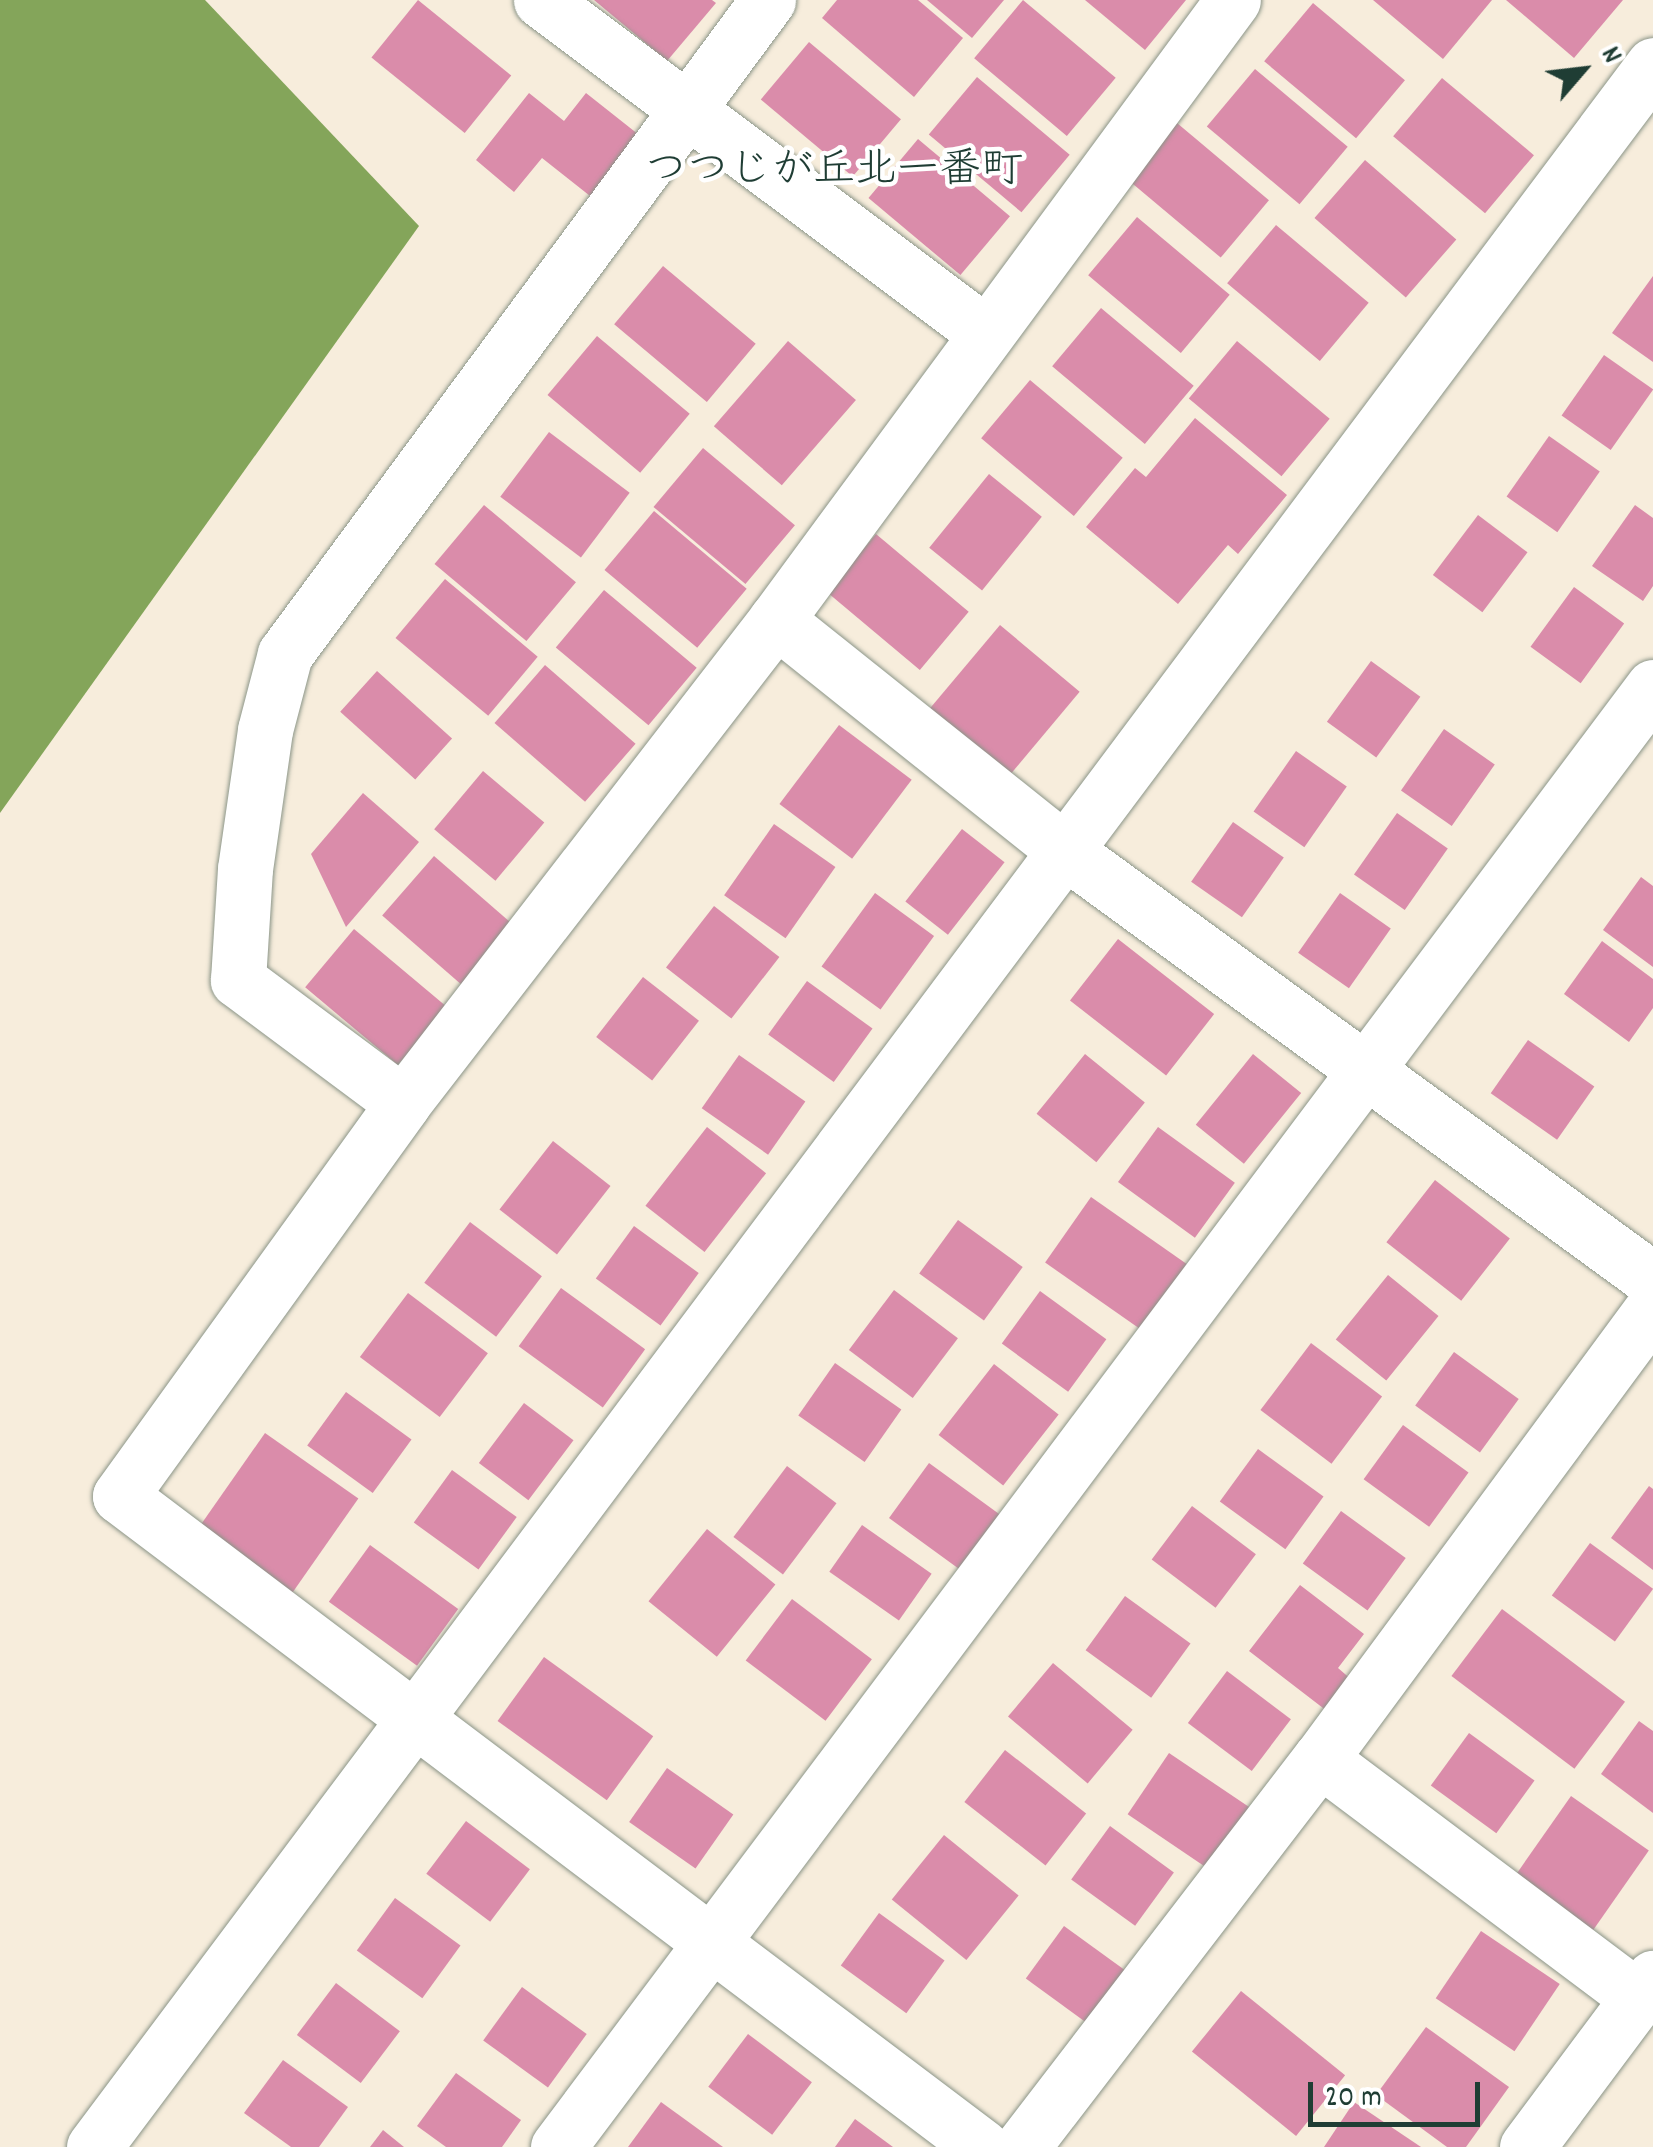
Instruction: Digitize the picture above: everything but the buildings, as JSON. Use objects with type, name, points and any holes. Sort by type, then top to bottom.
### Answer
[{"type":"street","points":[[541,0],[984,332]]},
{"type":"street","points":[[403,1103],[238,980],[244,869],[264,730],[285,654],[768,0]]},
{"type":"street","points":[[982,2147],[120,1496],[403,1103],[776,620],[984,332],[1233,0]]},
{"type":"street","points":[[94,2147],[1653,64]]},
{"type":"street","points":[[776,620],[1065,851],[1364,1073],[1653,1280]]},
{"type":"street","points":[[558,2147],[1653,687]]},
{"type":"street","points":[[1022,2147],[1320,1758],[1653,1308]]},
{"type":"street","points":[[1320,1758],[1646,1988],[1526,2147]]},
{"type":"green space","points":[[0,0],[205,0],[419,226],[0,813]]},
{"type":"district","name":"つつじが丘北一番町","points":[[834,173]]}]
